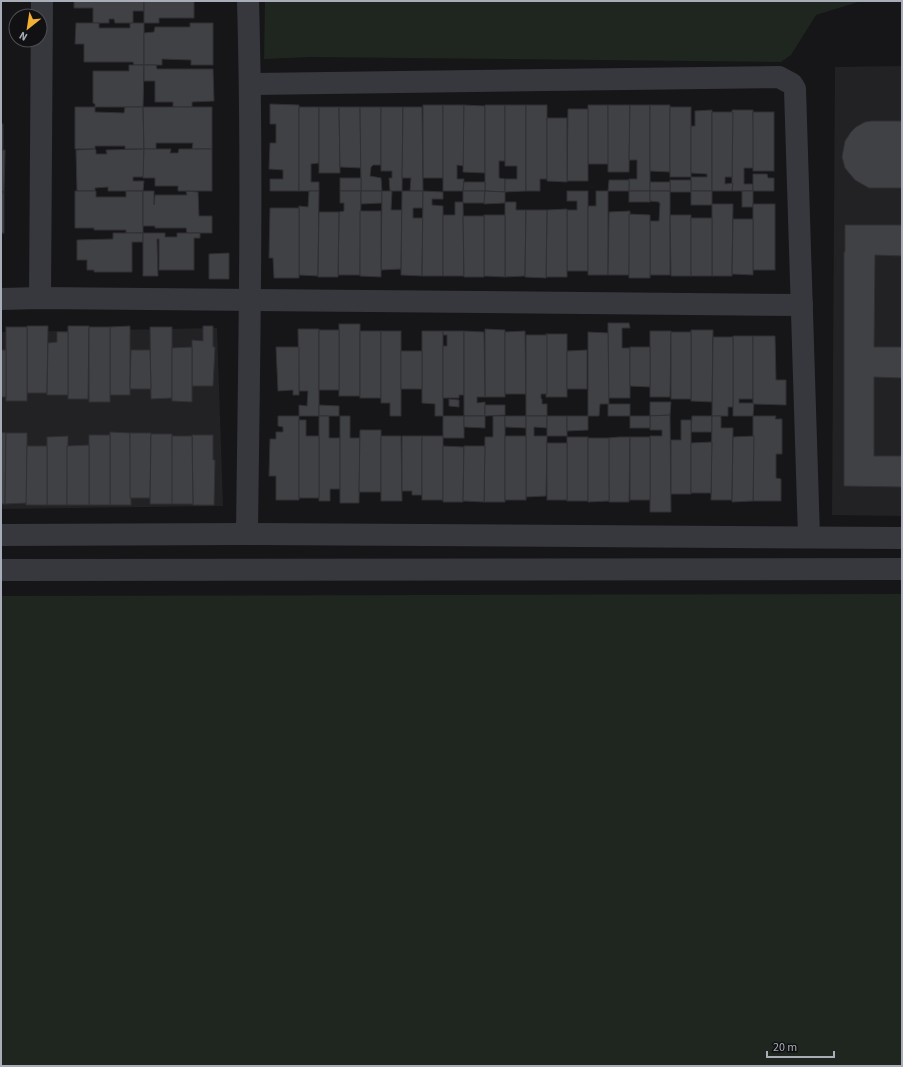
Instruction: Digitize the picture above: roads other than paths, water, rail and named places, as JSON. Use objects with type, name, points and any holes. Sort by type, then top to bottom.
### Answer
[{"type":"street","points":[[40,298],[42,1]]},
{"type":"street","points":[[247,534],[250,300],[250,84],[248,1]]},
{"type":"street","points":[[250,84],[779,77],[792,84],[796,90],[808,537]]},
{"type":"street","points":[[1,299],[40,298],[802,305]]},
{"type":"street","points":[[1,535],[247,534],[902,538]]},
{"type":"street","points":[[1,570],[902,569]]}]
